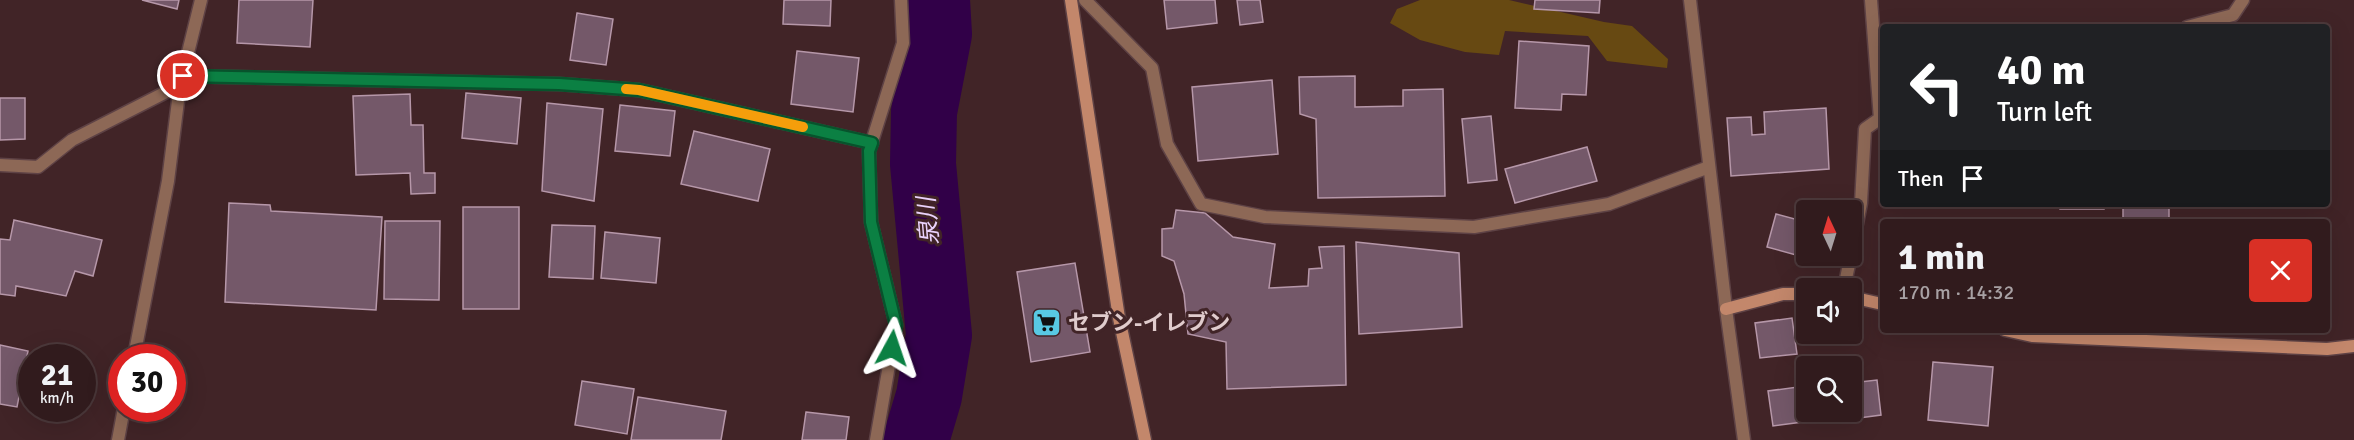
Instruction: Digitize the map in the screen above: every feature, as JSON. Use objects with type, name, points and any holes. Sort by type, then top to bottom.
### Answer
[{"type":"street","points":[[137,344],[168,181],[182,81],[201,0]]},
{"type":"street","points":[[876,440],[896,325],[871,222],[869,151],[903,43],[901,0]]},
{"type":"street","points":[[1071,0],[1119,318],[1145,440]]},
{"type":"street","points":[[1085,0],[1152,68],[1167,144],[1201,204],[1264,217],[1474,227],[1609,204],[1709,167]]},
{"type":"street","points":[[1690,0],[1726,309],[1744,440]]},
{"type":"street","points":[[1870,0],[1880,107]]},
{"type":"street","points":[[2198,24],[2233,15],[2242,0]]},
{"type":"street","points":[[0,165],[38,167],[72,140],[182,81],[559,84],[639,90],[872,143]]},
{"type":"street","points":[[1861,200],[1865,129],[1880,119]]},
{"type":"street","points":[[1726,309],[1783,294],[1796,294]]},
{"type":"street","points":[[1862,299],[1880,304]]},
{"type":"street","points":[[2018,333],[2032,336],[2327,349],[2354,346]]},
{"type":"street","points":[[118,440],[121,422]]},
{"type":"shaded area","points":[[1420,0],[1509,0],[1604,22],[1632,26],[1668,59],[1667,68],[1607,61],[1588,36],[1505,31],[1499,55],[1465,52],[1420,40],[1390,23],[1397,9]]},
{"type":"building","points":[[142,0],[179,0],[177,9]]},
{"type":"building","points":[[239,0],[313,0],[310,47],[237,43]]},
{"type":"building","points":[[784,0],[831,0],[830,26],[783,24]]},
{"type":"building","points":[[1164,0],[1215,0],[1217,23],[1167,29]]},
{"type":"building","points":[[1237,0],[1260,0],[1263,22],[1240,25]]},
{"type":"building","points":[[1535,0],[1600,0],[1599,13],[1534,9]]},
{"type":"building","points":[[577,13],[613,19],[606,65],[570,60]]},
{"type":"building","points":[[1519,41],[1589,46],[1586,95],[1562,94],[1561,110],[1515,108]]},
{"type":"building","points":[[797,51],[859,58],[853,112],[791,104]]},
{"type":"building","points":[[1355,76],[1355,107],[1403,106],[1403,90],[1443,89],[1445,196],[1318,198],[1316,119],[1300,114],[1299,77]]},
{"type":"building","points":[[1272,80],[1278,154],[1198,161],[1192,87]]},
{"type":"building","points":[[466,93],[521,98],[517,144],[462,138]]},
{"type":"building","points":[[410,94],[411,125],[423,125],[424,173],[435,173],[435,193],[411,194],[410,173],[356,175],[353,96]]},
{"type":"building","points":[[0,98],[25,98],[25,139],[0,140]]},
{"type":"building","points":[[547,103],[603,109],[594,201],[542,191]]},
{"type":"building","points":[[620,105],[675,111],[670,156],[615,151]]},
{"type":"building","points":[[1826,108],[1829,169],[1731,176],[1727,118],[1751,117],[1752,135],[1765,134],[1764,112]]},
{"type":"building","points":[[1491,116],[1497,180],[1468,183],[1462,119]]},
{"type":"building","points":[[694,131],[770,149],[758,201],[681,184]]},
{"type":"building","points":[[1587,147],[1597,181],[1515,203],[1505,169]]},
{"type":"building","points":[[229,203],[270,205],[271,211],[382,217],[376,310],[225,302]]},
{"type":"building","points":[[463,207],[519,207],[519,309],[463,309]]},
{"type":"building","points":[[2060,207],[2104,207],[2104,209],[2060,209]]},
{"type":"building","points":[[2123,207],[2169,207],[2169,219],[2123,219]]},
{"type":"building","points":[[1176,210],[1205,213],[1233,237],[1275,244],[1269,288],[1308,286],[1309,269],[1322,268],[1319,247],[1344,246],[1346,385],[1227,389],[1226,342],[1188,334],[1184,294],[1174,261],[1162,256],[1162,229],[1173,228]]},
{"type":"building","points":[[1776,214],[1796,219],[1796,255],[1767,247]]},
{"type":"building","points":[[14,220],[102,240],[93,276],[75,271],[66,296],[16,286],[15,296],[0,294],[0,239],[10,240]]},
{"type":"building","points":[[385,221],[440,221],[439,300],[384,299]]},
{"type":"building","points":[[552,225],[595,226],[593,279],[549,277]]},
{"type":"building","points":[[605,232],[660,238],[656,283],[601,278]]},
{"type":"building","points":[[1356,242],[1459,253],[1462,327],[1359,334]]},
{"type":"building","points":[[1075,263],[1090,352],[1031,362],[1017,272]]},
{"type":"building","points":[[1792,318],[1797,354],[1760,358],[1755,323]]},
{"type":"building","points":[[0,345],[18,349],[18,402],[17,407],[0,404]]},
{"type":"building","points":[[1933,362],[1993,367],[1988,426],[1928,420]]},
{"type":"building","points":[[1877,380],[1881,415],[1862,418],[1862,382]]},
{"type":"building","points":[[582,381],[634,389],[627,434],[575,425]]},
{"type":"building","points":[[1796,387],[1796,422],[1803,422],[1773,426],[1768,391]]},
{"type":"building","points":[[638,397],[726,411],[721,440],[631,440]]},
{"type":"building","points":[[806,412],[849,417],[846,440],[802,440]]},
{"type":"waterway","name":"泉川","points":[[916,440],[929,396],[939,335],[923,164],[924,112],[939,34],[937,0]]},
{"type":"slow traffic","points":[[626,89],[803,127]]},
{"type":"place","name":"セブン-イレブン","points":[[1047,322]]},
{"type":"route","points":[[183,76],[559,84],[639,90],[872,143],[869,151],[871,222],[896,325],[892,348]]}]
